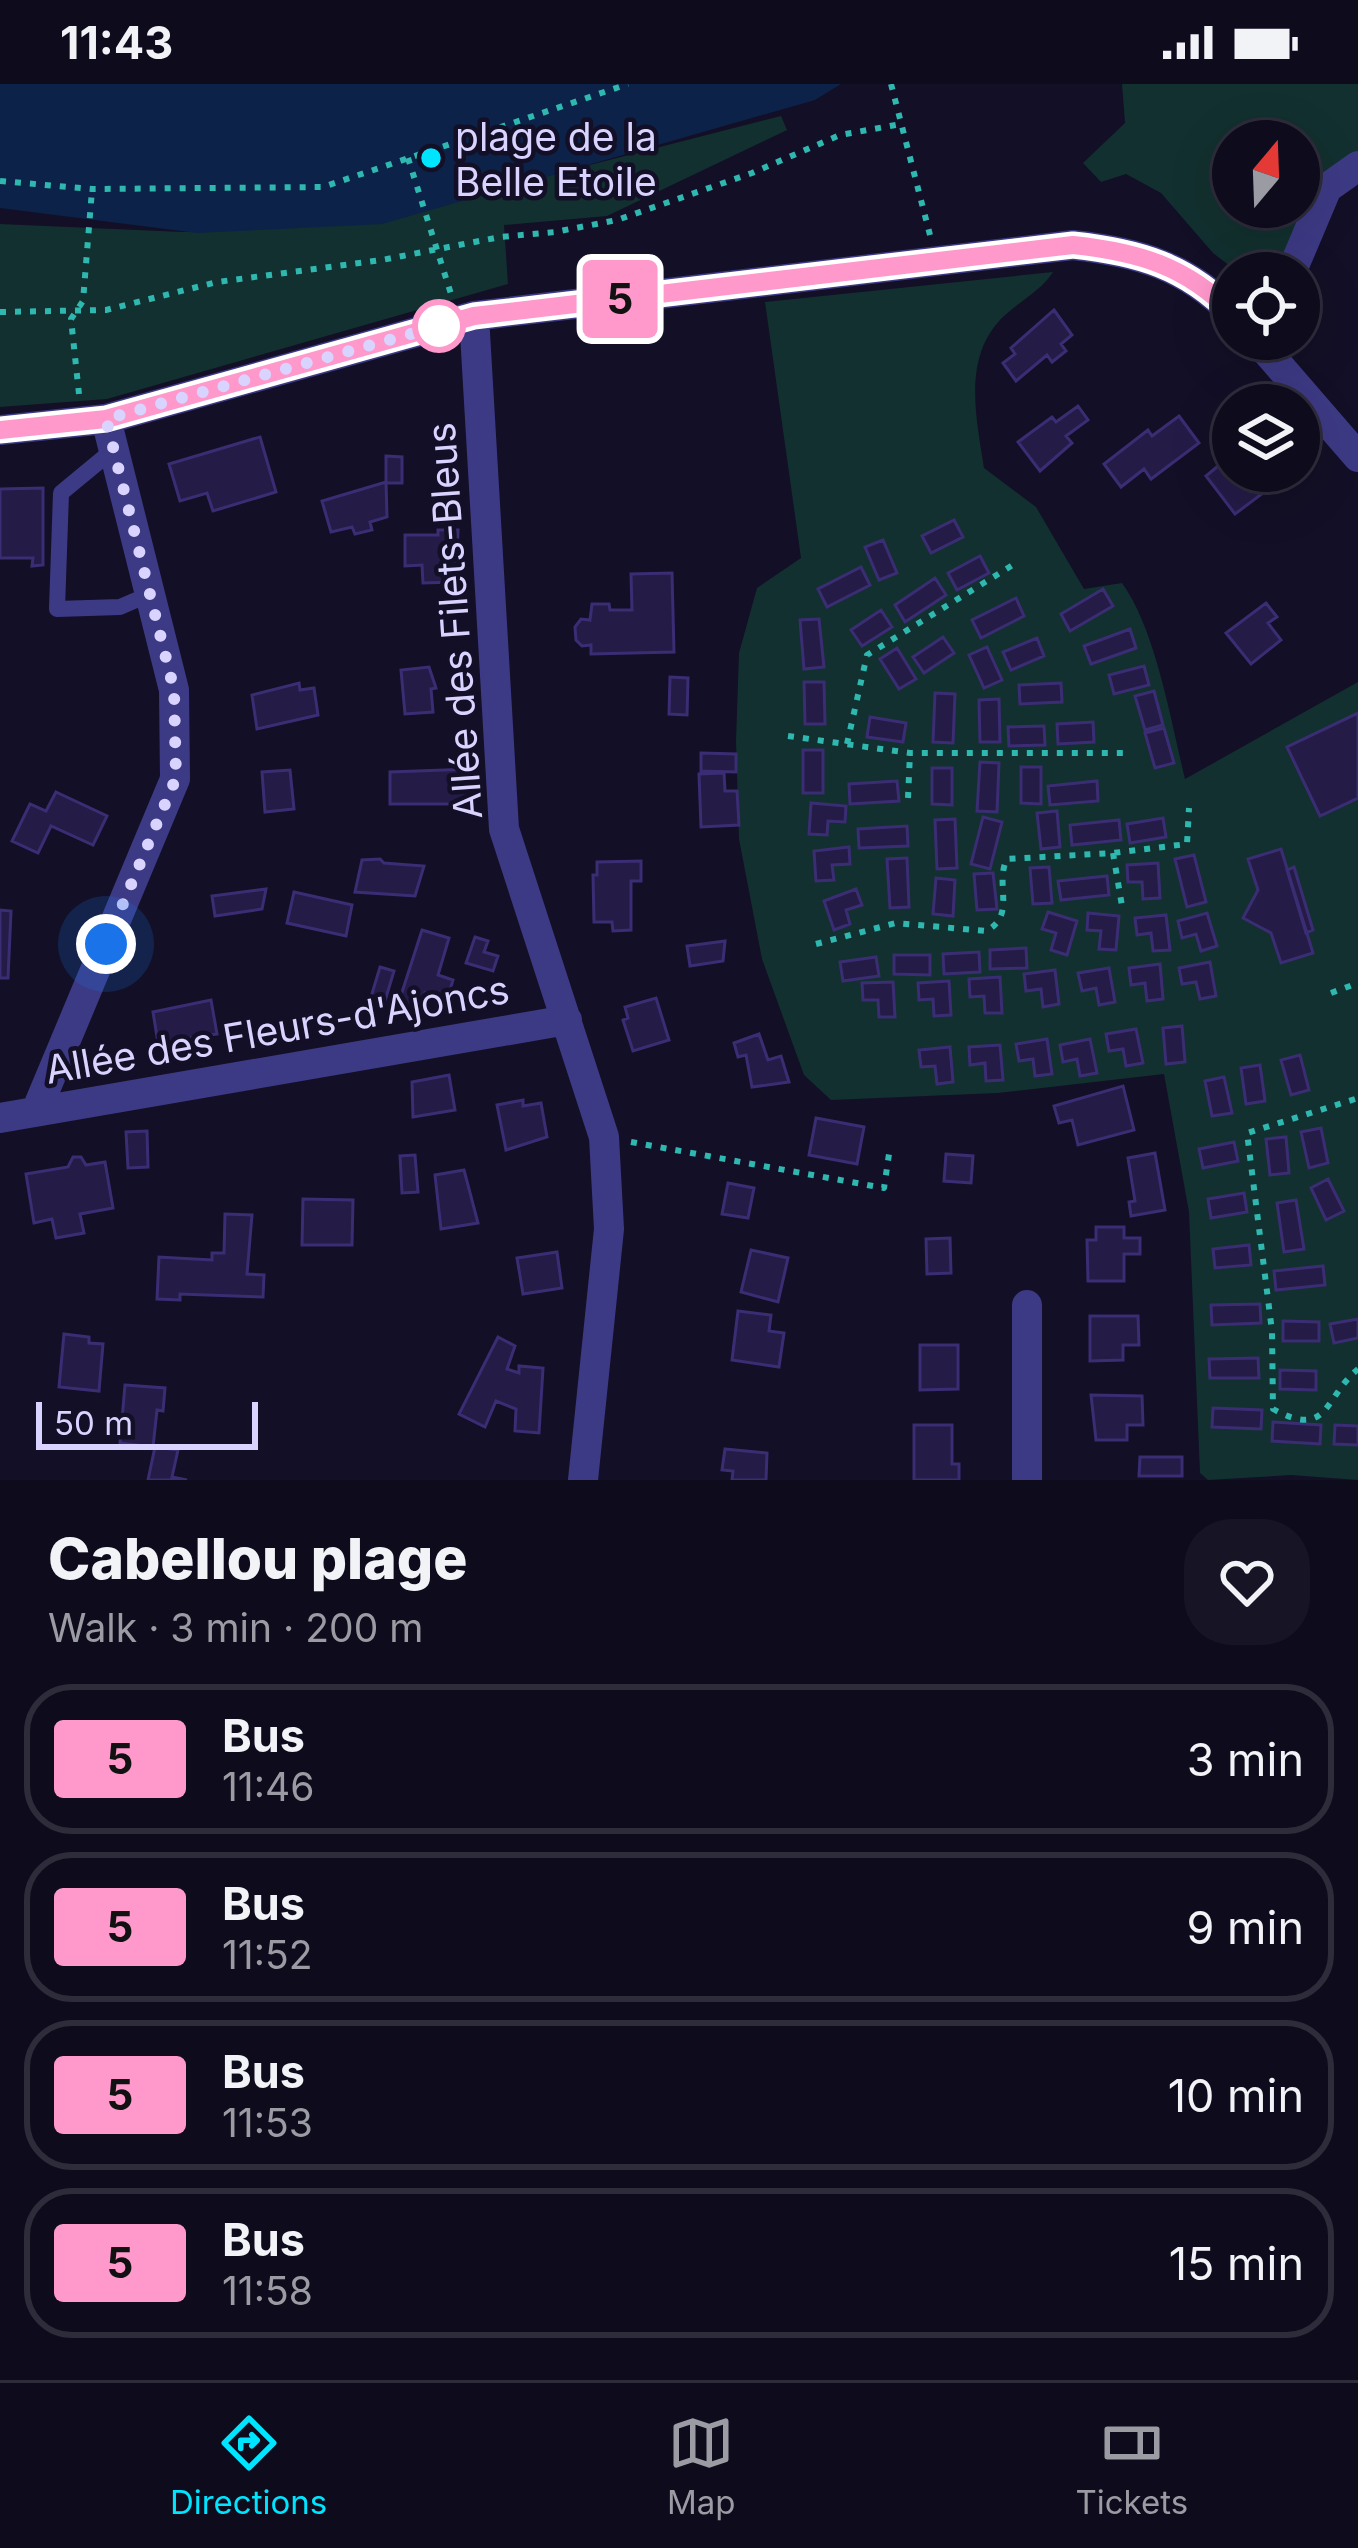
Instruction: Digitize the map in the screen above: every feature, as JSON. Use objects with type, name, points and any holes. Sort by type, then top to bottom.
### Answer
[{"type":"street","points":[[1300,252],[1328,188],[1358,166]]},
{"type":"street","points":[[0,430],[94,420],[467,318],[1073,245],[1115,249],[1194,277],[1212,294]]},
{"type":"street","name":"Allée des Filets-Bleus","points":[[467,318],[504,829],[604,1137],[609,1229],[583,1480]]},
{"type":"street","points":[[1276,360],[1358,457]]},
{"type":"street","points":[[37,1109],[176,778],[174,690],[113,449],[94,420]]},
{"type":"street","name":"Allée des Fleurs-d'Ajoncs","points":[[0,1118],[567,1020]]},
{"type":"street","points":[[1027,1305],[1027,1480]]},
{"type":"lane","points":[[113,449],[61,493],[57,609],[120,607],[150,594]]},
{"type":"path","points":[[0,181],[92,190],[323,187],[628,84]]},
{"type":"path","points":[[891,84],[937,261]]},
{"type":"path","points":[[0,312],[125,306],[217,282],[617,220],[752,173],[840,135],[902,124]]},
{"type":"path","points":[[408,158],[435,249],[467,318]]},
{"type":"path","points":[[92,190],[83,301],[71,319],[94,420]]},
{"type":"path","points":[[847,746],[867,655],[1016,563]]},
{"type":"path","points":[[788,736],[910,753],[1125,754]]},
{"type":"path","points":[[908,799],[910,753]]},
{"type":"path","points":[[816,944],[896,923],[986,931],[997,925],[1004,912],[1002,868],[1007,859],[1113,854],[1187,844],[1189,808]]},
{"type":"path","points":[[1113,854],[1121,906]]},
{"type":"path","points":[[1331,993],[1358,982]]},
{"type":"path","points":[[1355,1099],[1246,1133],[1272,1331],[1273,1409],[1306,1421],[1324,1415],[1346,1378],[1358,1369]]},
{"type":"path","points":[[604,1137],[884,1188],[889,1154]]},
{"type":"green space","points":[[1122,84],[1358,84],[1358,178],[1336,194],[1320,215],[1320,120],[1212,120],[1212,228],[1311,228],[1293,252],[1212,252],[1161,193],[1126,174],[1101,182],[1083,163],[1125,123]]},
{"type":"green space","points":[[781,116],[787,130],[607,216],[504,225],[508,284],[107,399],[0,407],[0,224],[183,232],[375,220]]},
{"type":"green space","points":[[1053,272],[1004,316],[982,349],[975,388],[984,468],[1036,507],[1084,589],[1122,583],[1153,651],[1185,779],[1358,682],[1358,1480],[1291,1475],[1208,1480],[1200,1473],[1189,1212],[1164,1074],[998,1093],[831,1100],[804,1075],[762,959],[739,839],[739,653],[757,588],[801,558],[765,302]]},
{"type":"water","name":"plage de la Belle Etoile","points":[[0,84],[841,84],[815,100],[382,224],[197,233],[0,208]]},
{"type":"building","points":[[1054,310],[1072,335],[1061,344],[1066,351],[1052,362],[1047,355],[1016,381],[1003,363],[1015,354],[1011,348]]},
{"type":"building","points":[[1078,406],[1088,420],[1066,436],[1072,443],[1040,471],[1018,442],[1052,417],[1056,422]]},
{"type":"building","points":[[1179,416],[1199,443],[1151,479],[1144,469],[1121,487],[1104,464],[1148,430],[1152,436]]},
{"type":"building","points":[[260,437],[276,492],[213,511],[207,493],[180,501],[169,464]]},
{"type":"building","points":[[386,456],[402,457],[402,483],[386,483]]},
{"type":"building","points":[[386,482],[387,517],[370,522],[372,530],[355,534],[352,527],[331,532],[322,501]]},
{"type":"building","points":[[43,488],[43,565],[32,566],[33,558],[0,558],[0,489]]},
{"type":"building","points":[[1218,492],[1263,493],[1235,514]]},
{"type":"building","points":[[954,520],[963,537],[931,553],[922,536]]},
{"type":"building","points":[[438,530],[458,530],[456,582],[423,583],[422,565],[405,566],[405,535],[438,535]]},
{"type":"building","points":[[883,540],[897,573],[879,580],[865,547]]},
{"type":"building","points":[[980,556],[989,573],[957,590],[948,573]]},
{"type":"building","points":[[861,567],[870,585],[827,607],[818,589]]},
{"type":"building","points":[[672,573],[674,652],[591,654],[591,645],[582,646],[576,640],[575,627],[581,619],[590,620],[592,604],[632,610],[631,574]]},
{"type":"building","points":[[935,578],[946,595],[905,622],[895,605]]},
{"type":"building","points":[[1103,589],[1113,606],[1070,631],[1061,614]]},
{"type":"building","points":[[1016,598],[1024,616],[981,638],[972,620]]},
{"type":"building","points":[[1266,603],[1277,617],[1268,623],[1281,640],[1251,664],[1226,633]]},
{"type":"building","points":[[881,610],[892,627],[862,646],[851,630]]},
{"type":"building","points":[[819,619],[824,667],[804,669],[800,620]]},
{"type":"building","points":[[1130,629],[1136,648],[1091,664],[1084,646]]},
{"type":"building","points":[[943,637],[954,653],[924,673],[913,657]]},
{"type":"building","points":[[1037,638],[1044,656],[1011,670],[1003,652]]},
{"type":"building","points":[[987,647],[1002,680],[984,688],[969,655]]},
{"type":"building","points":[[897,648],[916,679],[899,689],[880,659]]},
{"type":"building","points":[[1144,666],[1149,685],[1114,694],[1109,675]]},
{"type":"building","points":[[429,667],[436,688],[431,689],[433,712],[405,714],[401,670]]},
{"type":"building","points":[[670,677],[688,678],[687,715],[669,714]]},
{"type":"building","points":[[804,682],[824,682],[825,724],[805,724]]},
{"type":"building","points":[[299,683],[300,690],[314,688],[318,715],[257,729],[252,695]]},
{"type":"building","points":[[1061,683],[1062,702],[1020,704],[1019,685]]},
{"type":"building","points":[[1154,691],[1163,725],[1145,730],[1135,696]]},
{"type":"building","points":[[935,693],[955,694],[953,743],[933,742]]},
{"type":"building","points":[[999,699],[1000,742],[980,742],[979,700]]},
{"type":"building","points":[[1358,713],[1358,798],[1320,816],[1287,747]]},
{"type":"building","points":[[870,717],[906,723],[903,742],[867,737]]},
{"type":"building","points":[[1093,722],[1094,742],[1058,744],[1057,724]]},
{"type":"building","points":[[1044,726],[1045,745],[1009,746],[1008,727]]},
{"type":"building","points":[[1164,728],[1174,763],[1155,768],[1145,733]]},
{"type":"building","points":[[803,750],[823,750],[823,793],[803,793]]},
{"type":"building","points":[[701,753],[736,754],[736,772],[701,771]]},
{"type":"building","points":[[980,762],[999,763],[997,812],[977,811]]},
{"type":"building","points":[[1021,767],[1041,767],[1041,804],[1021,803]]},
{"type":"building","points":[[932,768],[952,768],[952,805],[932,804]]},
{"type":"building","points":[[471,769],[472,804],[390,804],[390,772]]},
{"type":"building","points":[[290,770],[294,809],[265,812],[262,772]]},
{"type":"building","points":[[724,773],[725,791],[737,791],[739,825],[701,827],[699,774]]},
{"type":"building","points":[[897,781],[899,801],[850,804],[849,784]]},
{"type":"building","points":[[1097,781],[1098,801],[1050,805],[1048,786]]},
{"type":"building","points":[[56,792],[107,816],[93,845],[51,826],[38,853],[12,841],[30,804],[46,811]]},
{"type":"building","points":[[811,803],[846,806],[845,822],[828,821],[827,835],[809,834]]},
{"type":"building","points":[[1057,811],[1060,847],[1041,849],[1037,813]]},
{"type":"building","points":[[983,817],[1002,822],[990,869],[971,864]]},
{"type":"building","points":[[1163,818],[1166,837],[1130,843],[1127,824]]},
{"type":"building","points":[[955,819],[957,868],[937,869],[935,820]]},
{"type":"building","points":[[1119,820],[1121,840],[1072,845],[1070,825]]},
{"type":"building","points":[[907,826],[908,846],[859,848],[858,829]]},
{"type":"building","points":[[849,847],[850,864],[832,865],[834,880],[816,881],[814,851]]},
{"type":"building","points":[[1281,849],[1313,953],[1281,963],[1271,933],[1243,918],[1258,890],[1248,859]]},
{"type":"building","points":[[1194,855],[1206,902],[1187,907],[1175,859]]},
{"type":"building","points":[[907,858],[909,907],[890,908],[887,859]]},
{"type":"building","points":[[362,860],[424,866],[415,896],[355,892]]},
{"type":"building","points":[[641,861],[641,881],[631,881],[631,930],[613,931],[612,922],[594,922],[597,862]]},
{"type":"building","points":[[1158,863],[1160,898],[1143,899],[1142,882],[1128,882],[1127,865]]},
{"type":"building","points":[[1049,867],[1052,903],[1033,904],[1030,868]]},
{"type":"building","points":[[1294,867],[1313,930],[1306,933],[1287,870]]},
{"type":"building","points":[[993,873],[997,909],[977,910],[974,874]]},
{"type":"building","points":[[1107,876],[1109,895],[1061,900],[1058,881]]},
{"type":"building","points":[[936,878],[955,880],[953,916],[933,914]]},
{"type":"building","points":[[266,889],[262,909],[215,916],[212,896]]},
{"type":"building","points":[[856,889],[862,905],[846,910],[850,924],[834,930],[824,901]]},
{"type":"building","points":[[294,892],[352,905],[346,936],[287,923]]},
{"type":"building","points":[[0,910],[11,911],[8,978],[0,978]]},
{"type":"building","points":[[1048,912],[1077,921],[1067,955],[1051,950],[1056,933],[1042,929]]},
{"type":"building","points":[[1088,913],[1119,916],[1116,950],[1099,949],[1101,931],[1087,930]]},
{"type":"building","points":[[1207,913],[1217,946],[1201,951],[1196,934],[1182,938],[1178,921]]},
{"type":"building","points":[[1166,915],[1170,950],[1153,951],[1151,933],[1137,935],[1135,918]]},
{"type":"building","points":[[422,930],[449,938],[438,975],[453,980],[447,1000],[425,993],[417,1021],[395,1014]]},
{"type":"building","points":[[475,937],[488,941],[484,952],[498,956],[493,971],[466,963]]},
{"type":"building","points":[[725,941],[723,961],[690,966],[687,946]]},
{"type":"building","points":[[1026,948],[1027,968],[990,969],[990,950]]},
{"type":"building","points":[[979,952],[980,972],[944,974],[943,954]]},
{"type":"building","points":[[894,955],[930,955],[930,975],[894,974]]},
{"type":"building","points":[[876,957],[879,976],[843,981],[840,962]]},
{"type":"building","points":[[1210,962],[1216,996],[1200,999],[1196,982],[1182,984],[1179,968]]},
{"type":"building","points":[[1160,964],[1163,999],[1147,1001],[1145,983],[1131,985],[1129,968]]},
{"type":"building","points":[[380,967],[394,971],[385,1001],[371,997]]},
{"type":"building","points":[[1109,968],[1115,1002],[1099,1005],[1096,988],[1082,991],[1078,973]]},
{"type":"building","points":[[1055,970],[1059,1004],[1043,1007],[1041,989],[1026,991],[1024,974]]},
{"type":"building","points":[[1000,977],[1002,1013],[985,1013],[984,996],[970,997],[969,979]]},
{"type":"building","points":[[949,981],[951,1015],[934,1016],[933,999],[919,1000],[918,983]]},
{"type":"building","points":[[893,982],[895,1017],[879,1017],[878,1000],[863,1000],[862,983]]},
{"type":"building","points":[[656,998],[669,1040],[633,1051],[623,1020],[628,1018],[625,1007]]},
{"type":"building","points":[[211,1000],[217,1034],[158,1043],[153,1012]]},
{"type":"building","points":[[1182,1026],[1185,1062],[1166,1064],[1163,1028]]},
{"type":"building","points":[[1136,1029],[1143,1063],[1126,1066],[1123,1049],[1109,1051],[1106,1034]]},
{"type":"building","points":[[759,1034],[768,1060],[781,1056],[789,1082],[752,1087],[746,1055],[738,1057],[734,1043]]},
{"type":"building","points":[[1047,1039],[1052,1074],[1035,1076],[1033,1059],[1019,1061],[1016,1044]]},
{"type":"building","points":[[1090,1039],[1097,1073],[1080,1076],[1077,1059],[1063,1062],[1060,1045]]},
{"type":"building","points":[[1000,1045],[1003,1080],[986,1081],[985,1063],[970,1065],[969,1047]]},
{"type":"building","points":[[950,1047],[953,1082],[937,1084],[935,1066],[921,1067],[919,1050]]},
{"type":"building","points":[[1300,1055],[1309,1090],[1291,1095],[1281,1060]]},
{"type":"building","points":[[1260,1065],[1265,1101],[1246,1104],[1241,1068]]},
{"type":"building","points":[[449,1075],[455,1110],[413,1117],[412,1082]]},
{"type":"building","points":[[1224,1077],[1232,1113],[1212,1116],[1205,1081]]},
{"type":"building","points":[[1123,1086],[1134,1130],[1078,1145],[1072,1120],[1059,1123],[1054,1106]]},
{"type":"building","points":[[523,1100],[523,1106],[541,1103],[547,1137],[506,1150],[497,1105]]},
{"type":"building","points":[[816,1118],[864,1127],[857,1164],[809,1155]]},
{"type":"building","points":[[1321,1128],[1328,1163],[1309,1168],[1301,1132]]},
{"type":"building","points":[[147,1131],[148,1167],[128,1168],[126,1132]]},
{"type":"building","points":[[1286,1137],[1289,1173],[1270,1175],[1266,1139]]},
{"type":"building","points":[[1234,1142],[1238,1161],[1203,1168],[1199,1149]]},
{"type":"building","points":[[1155,1153],[1165,1210],[1131,1216],[1129,1202],[1135,1201],[1128,1158]]},
{"type":"building","points":[[946,1154],[973,1156],[971,1183],[944,1181]]},
{"type":"building","points":[[415,1155],[418,1192],[402,1193],[400,1156]]},
{"type":"building","points":[[73,1157],[81,1157],[86,1165],[105,1162],[113,1208],[80,1214],[84,1233],[56,1238],[52,1219],[34,1223],[26,1174],[68,1167]]},
{"type":"building","points":[[464,1170],[478,1223],[441,1229],[435,1175]]},
{"type":"building","points":[[1328,1179],[1344,1211],[1326,1220],[1311,1188]]},
{"type":"building","points":[[728,1183],[754,1188],[748,1218],[722,1214]]},
{"type":"building","points":[[1244,1193],[1247,1212],[1211,1218],[1208,1199]]},
{"type":"building","points":[[303,1199],[353,1200],[352,1245],[302,1245]]},
{"type":"building","points":[[1296,1200],[1304,1249],[1284,1252],[1277,1203]]},
{"type":"building","points":[[225,1214],[252,1215],[247,1274],[264,1275],[263,1297],[180,1294],[180,1300],[157,1299],[159,1257],[212,1260],[212,1253],[224,1253]]},
{"type":"building","points":[[1096,1227],[1124,1227],[1124,1238],[1140,1238],[1140,1254],[1124,1254],[1124,1281],[1088,1281],[1087,1240],[1096,1240]]},
{"type":"building","points":[[950,1238],[951,1273],[927,1274],[926,1239]]},
{"type":"building","points":[[1249,1245],[1251,1265],[1215,1268],[1213,1249]]},
{"type":"building","points":[[751,1250],[788,1258],[778,1302],[741,1292]]},
{"type":"building","points":[[557,1252],[562,1288],[523,1294],[517,1258]]},
{"type":"building","points":[[1323,1266],[1325,1285],[1276,1290],[1274,1271]]},
{"type":"building","points":[[1260,1304],[1261,1323],[1212,1325],[1211,1305]]},
{"type":"building","points":[[738,1311],[771,1315],[769,1331],[784,1333],[779,1367],[732,1360]]},
{"type":"building","points":[[1090,1316],[1138,1316],[1139,1345],[1123,1345],[1123,1360],[1090,1361]]},
{"type":"building","points":[[1358,1319],[1358,1338],[1334,1343],[1330,1324]]},
{"type":"building","points":[[1283,1321],[1319,1322],[1319,1341],[1283,1341]]},
{"type":"building","points":[[64,1334],[103,1344],[99,1391],[59,1387]]},
{"type":"building","points":[[498,1337],[515,1346],[507,1369],[519,1373],[519,1366],[543,1368],[539,1433],[515,1431],[516,1409],[496,1401],[485,1427],[459,1414]]},
{"type":"building","points":[[920,1345],[958,1345],[958,1389],[920,1390]]},
{"type":"building","points":[[1258,1358],[1259,1378],[1210,1378],[1209,1359]]},
{"type":"building","points":[[1280,1370],[1316,1371],[1316,1390],[1280,1389]]},
{"type":"building","points":[[125,1385],[165,1388],[153,1447],[120,1443]]},
{"type":"building","points":[[1091,1395],[1142,1396],[1143,1425],[1127,1425],[1127,1440],[1096,1440]]},
{"type":"building","points":[[1213,1408],[1262,1410],[1261,1429],[1212,1427]]},
{"type":"building","points":[[1273,1422],[1321,1425],[1320,1444],[1272,1441]]},
{"type":"building","points":[[914,1425],[952,1425],[952,1464],[959,1464],[959,1480],[914,1480]]},
{"type":"building","points":[[1335,1425],[1358,1426],[1358,1445],[1334,1444]]},
{"type":"building","points":[[155,1447],[178,1450],[172,1477],[187,1480],[148,1480]]},
{"type":"building","points":[[725,1449],[767,1453],[766,1480],[732,1480],[733,1471],[722,1470]]},
{"type":"building","points":[[1140,1457],[1182,1457],[1182,1476],[1139,1476]]},
{"type":"bus line","name":"5","points":[[0,430],[106,419],[474,316],[1073,245],[1115,249],[1194,277],[1212,294]]},
{"type":"place","name":"plage de la Belle Etoile","points":[[431,158]]},
{"type":"route","points":[[106,944],[176,778],[174,690],[106,419],[439,326]]}]
